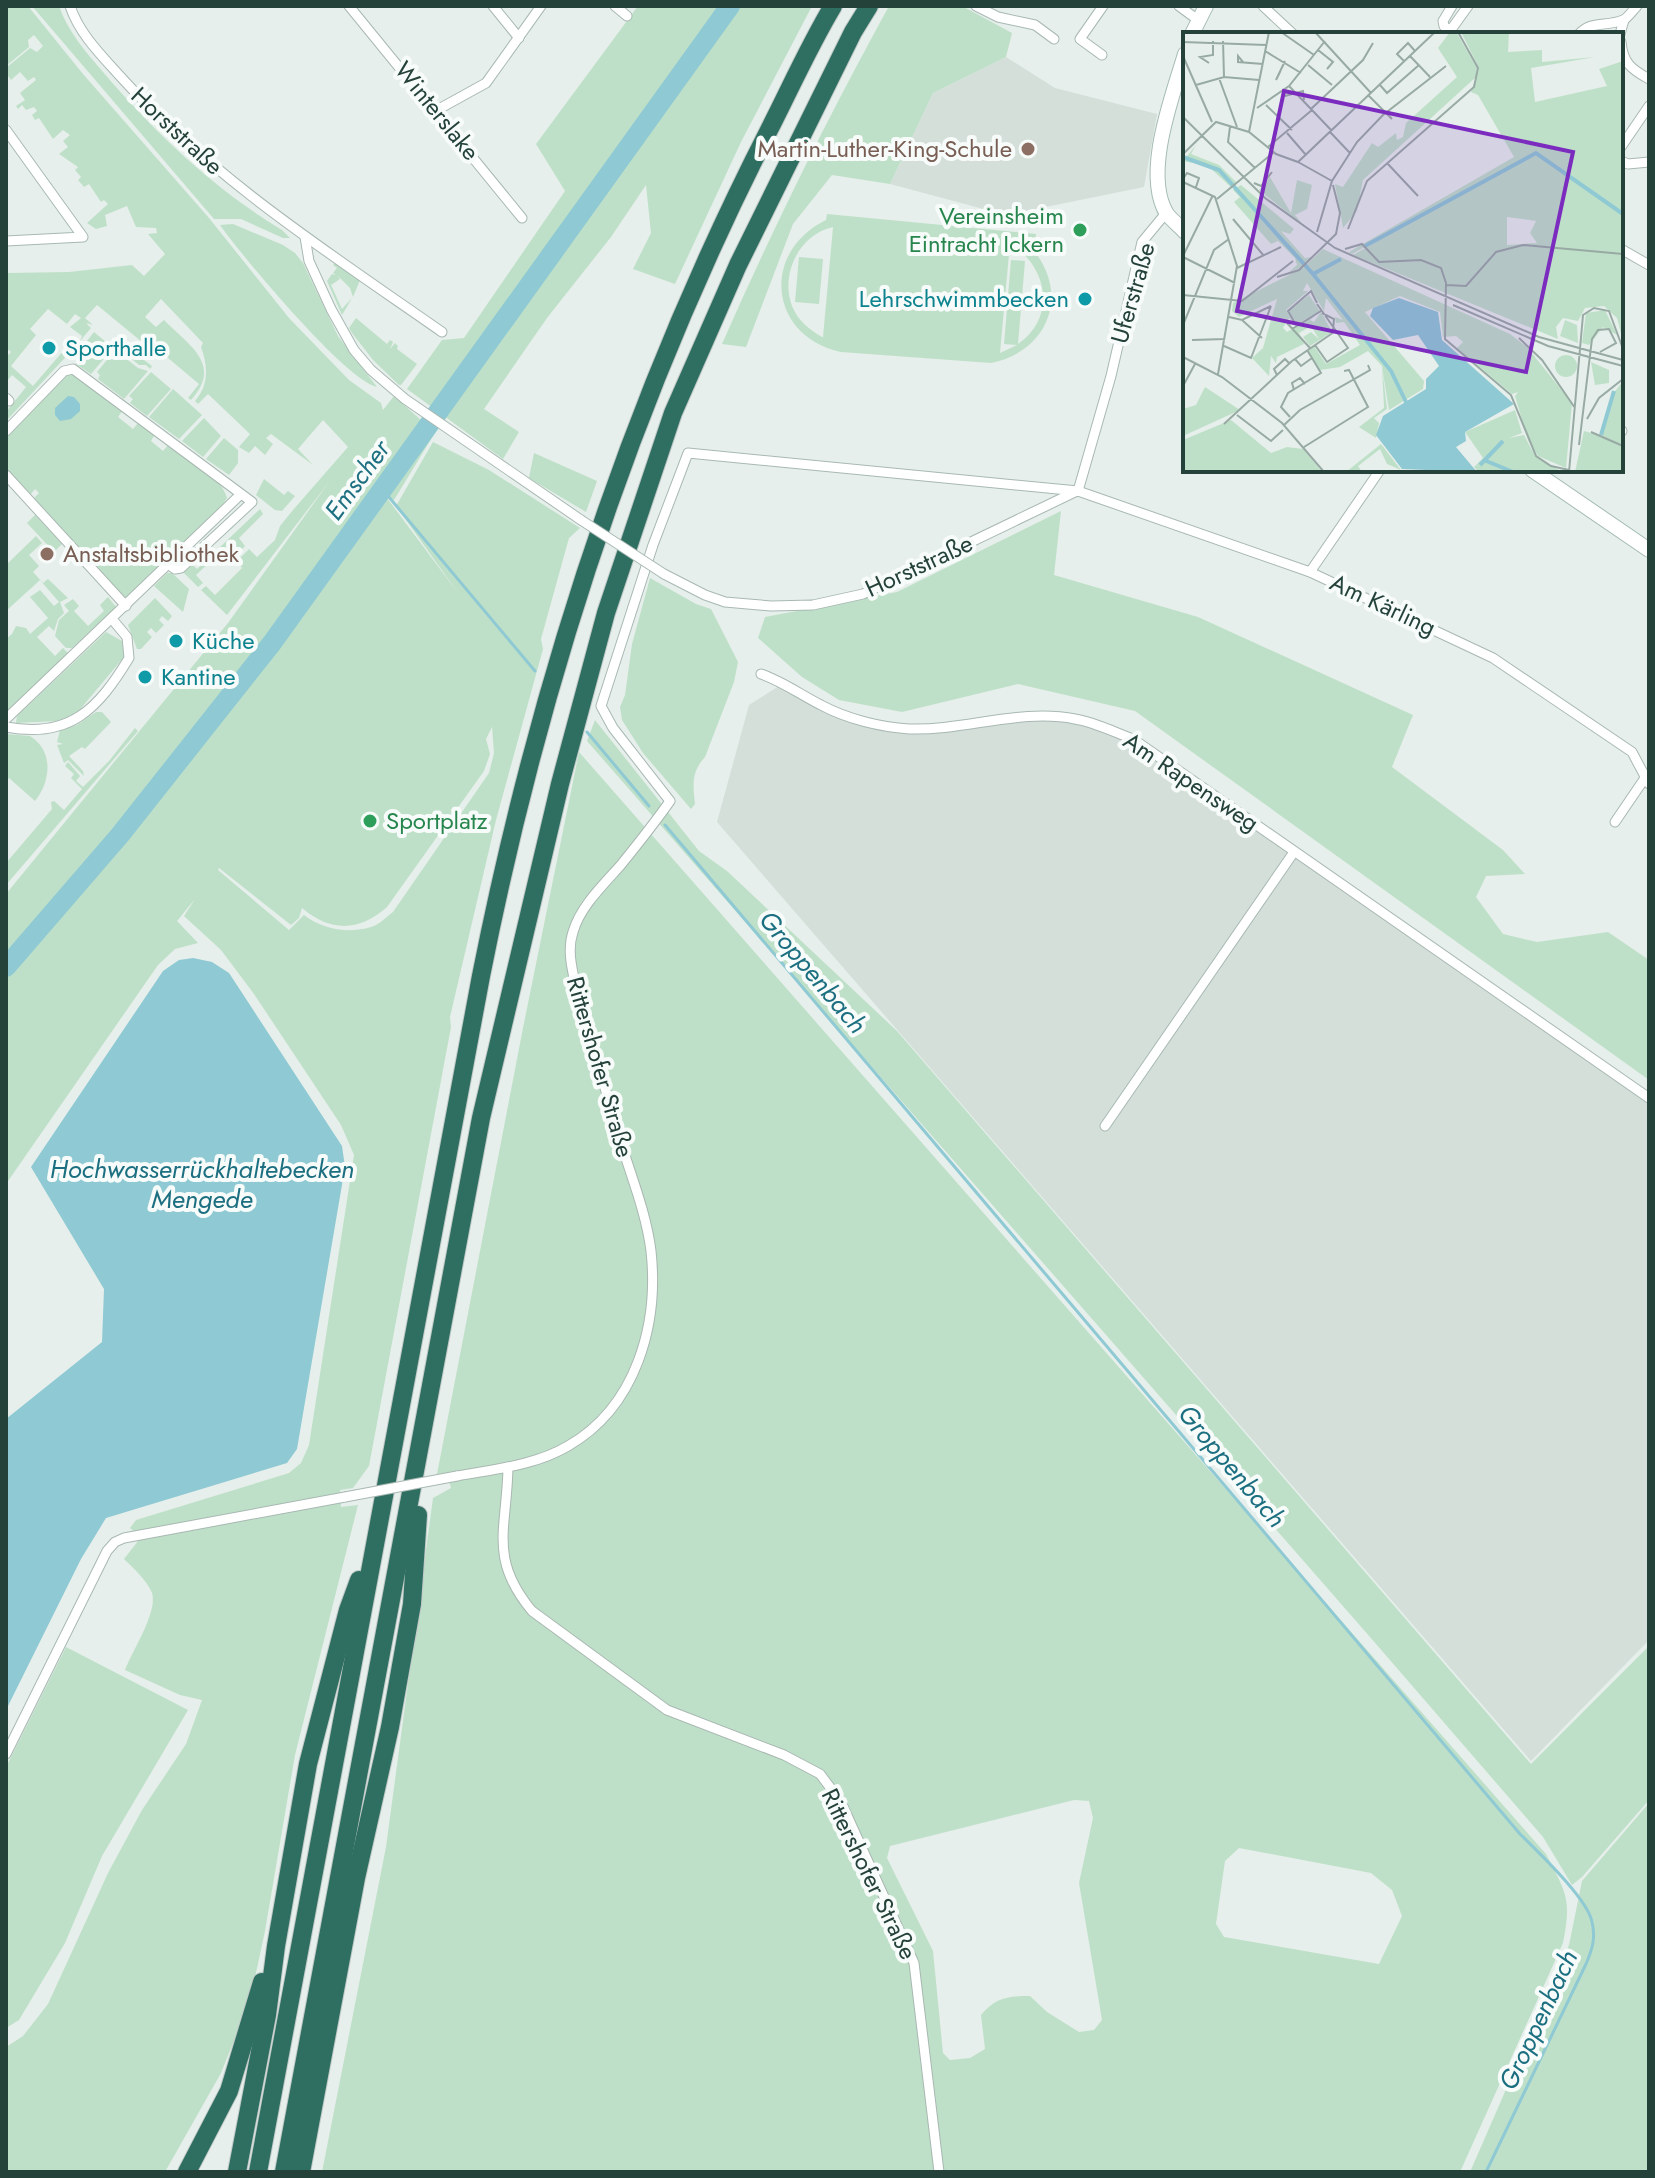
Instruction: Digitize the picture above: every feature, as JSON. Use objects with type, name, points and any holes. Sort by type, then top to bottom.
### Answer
[{"type":"highway","points":[[258,2172],[496,898],[517,810],[576,602],[648,399],[734,199],[833,6]]},
{"type":"highway","points":[[284,2172],[484,1103],[556,799],[606,613],[679,400],[738,265],[853,32],[869,6]]},
{"type":"highway","points":[[301,2172],[356,1878],[390,1727],[412,1604],[423,1440]]},
{"type":"highway","points":[[237,2172],[267,2015],[308,1764],[348,1610],[375,1540]]},
{"type":"highway","points":[[187,2172],[229,2091],[276,1946]]},
{"type":"main road","points":[[1195,27],[1206,6]]},
{"type":"main road","name":"Uferstraße","points":[[1166,213],[1158,181],[1159,153],[1183,62]]},
{"type":"main road","points":[[1166,213],[1183,230]]},
{"type":"main road","points":[[1535,472],[1649,550]]},
{"type":"street","name":"Horststraße","points":[[70,6],[90,41],[148,107],[207,163],[305,237],[442,332]]},
{"type":"street","name":"Winterslake","points":[[349,6],[437,110],[522,218]]},
{"type":"street","points":[[493,6],[519,38]]},
{"type":"street","points":[[437,110],[486,83],[541,6]]},
{"type":"street","points":[[615,6],[627,16]]},
{"type":"street","points":[[976,6],[998,17],[1035,25],[1054,39]]},
{"type":"street","points":[[1102,55],[1080,39],[1103,6]]},
{"type":"street","points":[[1179,6],[1195,27]]},
{"type":"street","points":[[1263,6],[1291,32]]},
{"type":"street","points":[[1449,32],[1443,21],[1452,6]]},
{"type":"street","points":[[1451,32],[1468,6]]},
{"type":"street","points":[[1621,32],[1624,20],[1637,6]]},
{"type":"street","points":[[1581,32],[1596,23],[1624,20]]},
{"type":"street","points":[[1623,59],[1632,69],[1649,79]]},
{"type":"street","points":[[1623,144],[1649,106]]},
{"type":"street","points":[[6,130],[83,237],[6,241]]},
{"type":"street","points":[[1623,162],[1649,162]]},
{"type":"street","name":"Uferstraße","points":[[1078,491],[1111,376],[1142,242],[1166,213]]},
{"type":"street","name":"Horststraße","points":[[305,237],[314,274],[347,339],[371,370],[405,399],[581,520],[664,574],[705,595],[738,604],[771,606],[813,605],[863,594],[1078,491]]},
{"type":"street","points":[[1623,250],[1649,265]]},
{"type":"street","points":[[6,431],[64,371],[73,369],[241,494],[6,719]]},
{"type":"street","name":"Rittershofer Straße","points":[[6,1754],[107,1551],[115,1542],[508,1467],[543,1457],[568,1446],[591,1430],[616,1404],[632,1377],[644,1346],[653,1304],[651,1250],[576,987],[570,945],[577,922],[598,891],[670,801],[613,728],[601,706],[653,545],[688,453],[1078,491]]},
{"type":"street","points":[[1310,572],[1379,472]]},
{"type":"street","points":[[6,475],[126,606]]},
{"type":"street","name":"Am Kärling","points":[[1078,491],[1310,572],[1493,658],[1632,752],[1648,778]]},
{"type":"street","points":[[6,727],[42,731],[75,721],[88,711],[129,658],[127,637],[112,619]]},
{"type":"street","name":"Am Rapensweg","points":[[761,674],[774,678],[824,707],[863,721],[909,729],[958,727],[1040,716],[1075,719],[1133,739],[1649,1098]]},
{"type":"street","points":[[1615,822],[1648,778]]},
{"type":"street","points":[[1105,1126],[1294,852]]},
{"type":"street","name":"Rittershofer Straße","points":[[508,1467],[503,1554],[514,1590],[532,1611],[667,1710],[784,1755],[820,1774],[841,1802],[914,1963],[939,2172]]},
{"type":"shaded area","name":"Martin-Luther-King-Schule","points":[[1006,57],[1055,88],[1157,114],[1144,187],[1006,215],[890,184],[933,93]]},
{"type":"shaded area","points":[[782,684],[824,707],[909,729],[1040,716],[1109,729],[1225,803],[1649,1097],[1649,1640],[1531,1761],[717,822],[749,705]]},
{"type":"green space","points":[[6,6],[28,6],[209,218],[289,318],[349,380],[381,403],[383,410],[394,396],[422,421],[378,486],[458,593],[396,506],[433,442],[489,470],[580,528],[569,538],[541,639],[543,649],[496,820],[450,1017],[451,1027],[369,1466],[353,1488],[340,1490],[341,1507],[358,1505],[295,1755],[250,2001],[221,2073],[165,2172],[6,2172],[6,2047],[23,2036],[48,2004],[108,1873],[142,1810],[186,1744],[202,1700],[180,1695],[125,1670],[148,1621],[153,1601],[147,1583],[124,1559],[138,1541],[137,1534],[130,1528],[136,1520],[289,1473],[301,1463],[309,1445],[354,1155],[341,1125],[254,994],[221,950],[184,916],[195,899],[177,921],[198,943],[175,949],[158,965],[6,1184],[6,894],[228,623],[329,482],[227,615],[201,590],[206,586],[215,595],[242,568],[237,561],[249,549],[257,557],[275,540],[280,526],[348,447],[323,420],[298,449],[313,465],[271,434],[266,438],[273,444],[265,455],[255,446],[249,453],[239,447],[250,434],[208,394],[198,404],[195,401],[206,375],[203,343],[161,299],[145,317],[156,327],[164,320],[191,346],[203,365],[204,376],[191,400],[188,398],[199,384],[155,347],[144,360],[152,366],[150,369],[139,365],[118,348],[131,355],[142,342],[97,305],[85,318],[93,325],[86,323],[91,328],[80,341],[82,336],[70,327],[81,318],[75,314],[67,324],[48,309],[30,329],[36,335],[11,366],[33,386],[64,350],[68,353],[75,347],[6,421],[6,412],[26,387],[12,375],[6,382],[6,357],[11,352],[6,348],[6,273],[69,272],[132,265],[144,276],[165,254],[148,234],[157,233],[156,228],[136,227],[127,206],[105,215],[107,226],[96,229],[87,223],[108,204],[104,200],[101,202],[89,184],[84,187],[75,170],[78,167],[59,154],[68,147],[63,141],[70,135],[63,130],[53,139],[39,118],[35,120],[32,115],[37,111],[34,107],[26,110],[22,105],[18,109],[16,106],[25,100],[20,93],[36,80],[34,77],[28,81],[20,72],[11,80],[6,68],[30,48],[37,52],[43,46],[34,35],[28,40],[29,47],[6,66]],"holes":[[[492,727],[494,753],[489,773],[393,912],[374,926],[336,929],[304,915],[289,930],[218,870],[291,925],[299,918],[302,908],[334,925],[355,925],[366,921],[387,907],[484,771],[490,754],[486,739]]]},
{"type":"green space","points":[[32,6],[59,6],[84,49],[164,138],[209,178],[290,238],[283,238],[241,219],[214,219]]},
{"type":"green space","points":[[638,6],[812,6],[741,142],[675,284],[633,269],[651,233],[646,185],[484,409],[519,432],[503,459],[407,389],[442,340],[464,338],[565,191],[536,144]]},
{"type":"green space","points":[[889,6],[962,6],[1012,33],[1006,57],[933,93],[890,184],[832,175],[793,224],[746,347],[722,344],[802,173]]},
{"type":"green space","points":[[827,214],[1036,234],[1035,252],[1051,287],[1047,321],[1026,347],[1010,357],[991,363],[841,352],[817,343],[799,330],[787,312],[782,292],[783,272],[790,252],[805,234],[826,220]],"holes":[[[833,227],[823,337],[822,337],[805,324],[795,311],[789,294],[789,282],[795,258],[802,247],[821,231]],[[1010,243],[1023,253],[1040,278],[1043,307],[1039,320],[1018,344],[1025,261],[1011,260],[1004,344],[1017,345],[1000,353]]]},
{"type":"green space","points":[[233,224],[295,253],[303,263],[338,336],[377,387],[362,380],[342,363],[271,288],[220,225]]},
{"type":"green space","points":[[799,257],[823,259],[819,304],[795,302]]},
{"type":"green space","points":[[335,263],[360,280],[353,297],[350,288],[338,276],[340,279],[331,285],[342,309],[352,298],[342,315],[327,281],[332,274],[336,275],[333,273],[337,268],[333,265]]},
{"type":"green space","points":[[356,318],[387,344],[390,340],[393,342],[390,349],[395,343],[397,349],[417,364],[401,385],[373,360],[352,333],[349,328]]},
{"type":"green space","points":[[94,332],[113,348],[91,374],[76,364],[83,355],[79,351]]},
{"type":"green space","points":[[115,350],[138,368],[148,371],[124,399],[98,379],[100,375],[97,372]]},
{"type":"green space","points":[[151,372],[171,389],[147,416],[130,403],[133,399],[129,396]]},
{"type":"green space","points":[[74,373],[123,410],[118,417],[133,429],[139,422],[155,434],[151,441],[163,451],[169,444],[202,467],[218,481],[227,498],[125,598],[34,498],[39,493],[35,489],[31,494],[6,468],[6,438],[62,377]]},
{"type":"green space","points":[[173,389],[202,415],[179,439],[149,417]]},
{"type":"green space","points":[[204,418],[221,436],[203,457],[182,441]]},
{"type":"green space","points":[[433,428],[436,431],[394,500],[389,496],[391,492]]},
{"type":"green space","points":[[224,438],[238,450],[238,463],[229,475],[206,459]]},
{"type":"green space","points":[[534,453],[597,481],[586,512],[529,478]]},
{"type":"green space","points":[[264,479],[284,495],[288,491],[295,496],[282,511],[275,510],[256,495]]},
{"type":"green space","points":[[260,509],[263,514],[239,538],[245,546],[234,558],[225,548],[196,575],[203,583],[198,587],[183,572],[192,564],[197,569]]},
{"type":"green space","points":[[1061,511],[1054,575],[1198,617],[1413,715],[1392,767],[1503,850],[1525,874],[1486,876],[1476,897],[1503,934],[1537,942],[1608,932],[1649,960],[1649,1080],[1135,711],[1018,684],[902,712],[839,700],[802,677],[758,638],[765,617],[897,592]]},
{"type":"green space","points":[[35,515],[62,544],[54,552],[27,523]]},
{"type":"green space","points":[[36,536],[42,543],[29,555],[39,566],[33,572],[43,583],[48,579],[68,598],[60,602],[64,613],[54,631],[49,626],[37,637],[55,656],[63,648],[68,653],[6,712],[6,639],[16,626],[26,628],[30,634],[48,618],[30,597],[40,590],[54,606],[59,602],[40,580],[6,611],[6,565]]},
{"type":"green space","points":[[167,573],[172,573],[189,589],[183,612],[154,586]]},
{"type":"green space","points":[[650,578],[711,609],[738,662],[734,682],[705,757],[695,773],[695,804],[691,809],[643,753],[622,720],[620,707],[625,695],[632,644]]},
{"type":"green space","points":[[108,597],[116,607],[72,648],[66,648],[55,636],[59,620],[69,611],[64,605],[73,599],[79,606],[74,611],[88,626],[104,611],[100,605]]},
{"type":"green space","points":[[155,598],[172,616],[168,621],[162,616],[159,620],[164,625],[156,633],[151,628],[147,632],[152,637],[141,649],[137,649],[128,625]]},
{"type":"green space","points":[[106,632],[122,641],[124,657],[77,713],[58,721],[16,723],[17,716]]},
{"type":"green space","points":[[96,712],[102,712],[111,722],[85,749],[82,747],[69,756],[84,776],[68,760],[64,763],[57,745],[63,744],[57,742],[60,730],[77,725]]},
{"type":"green space","points":[[595,720],[699,851],[727,871],[897,1031],[1531,1764],[1649,1646],[1649,1800],[1582,1877],[1572,1885],[1543,1837],[587,741]]},
{"type":"green space","points":[[135,728],[138,731],[6,885],[6,863],[52,809],[51,802],[54,801],[64,810],[82,789],[71,778],[74,774],[65,766],[68,762],[80,776],[76,781],[83,787]]},
{"type":"green space","points":[[6,734],[30,736],[43,750],[47,776],[35,801],[9,778],[6,781]]},
{"type":"green space","points":[[579,752],[1546,1854],[1567,1905],[1563,1943],[1460,2172],[322,2172],[386,1847],[433,1498],[451,1488],[447,1473],[437,1474]],"holes":[[[1074,1800],[1089,1801],[1093,1818],[1079,1883],[1102,2020],[1094,2030],[1079,2032],[1047,2012],[1030,1996],[1009,1998],[991,2005],[981,2015],[985,2049],[970,2058],[950,2060],[943,2053],[933,1951],[887,1858],[890,1846]],[[1239,1848],[1371,1873],[1392,1890],[1402,1916],[1379,1964],[1224,1937],[1216,1924],[1225,1861]]]},
{"type":"green space","points":[[66,1647],[188,1710],[102,1856],[65,1943],[19,2020],[6,2028],[6,1767]]},
{"type":"green space","points":[[1649,1803],[1649,2172],[1470,2172],[1569,1945],[1582,1881]]},
{"type":"water","points":[[68,396],[74,397],[80,404],[80,411],[71,419],[60,421],[55,415],[55,408]]},
{"type":"water","name":"Hochwasserrückhaltebecken Mengede","points":[[193,958],[212,962],[229,973],[342,1146],[345,1167],[297,1449],[287,1463],[106,1518],[81,1559],[6,1710],[6,1419],[102,1342],[104,1289],[31,1167],[163,971],[179,960]]},
{"type":"waterway","name":"Emscher","points":[[6,967],[120,835],[272,643],[730,6]]},
{"type":"waterway","name":"Groppenbach","points":[[383,490],[535,671]]},
{"type":"waterway","name":"Groppenbach","points":[[587,732],[649,806]]},
{"type":"waterway","name":"Groppenbach","points":[[665,825],[1520,1834],[1582,1901],[1594,1933],[1588,1959],[1486,2172]]},
{"type":"place","name":"Martin-Luther-King-Schule","points":[[1028,149]]},
{"type":"place","name":"Vereinsheim Eintracht Ickern","points":[[1080,230]]},
{"type":"place","name":"Lehrschwimmbecken","points":[[1085,299]]},
{"type":"place","name":"Sporthalle","points":[[49,348]]},
{"type":"place","name":"Anstaltsbibliothek","points":[[47,554]]},
{"type":"place","name":"Küche","points":[[176,641]]},
{"type":"place","name":"Kantine","points":[[145,677]]},
{"type":"place","name":"Sportplatz","points":[[370,821]]}]
